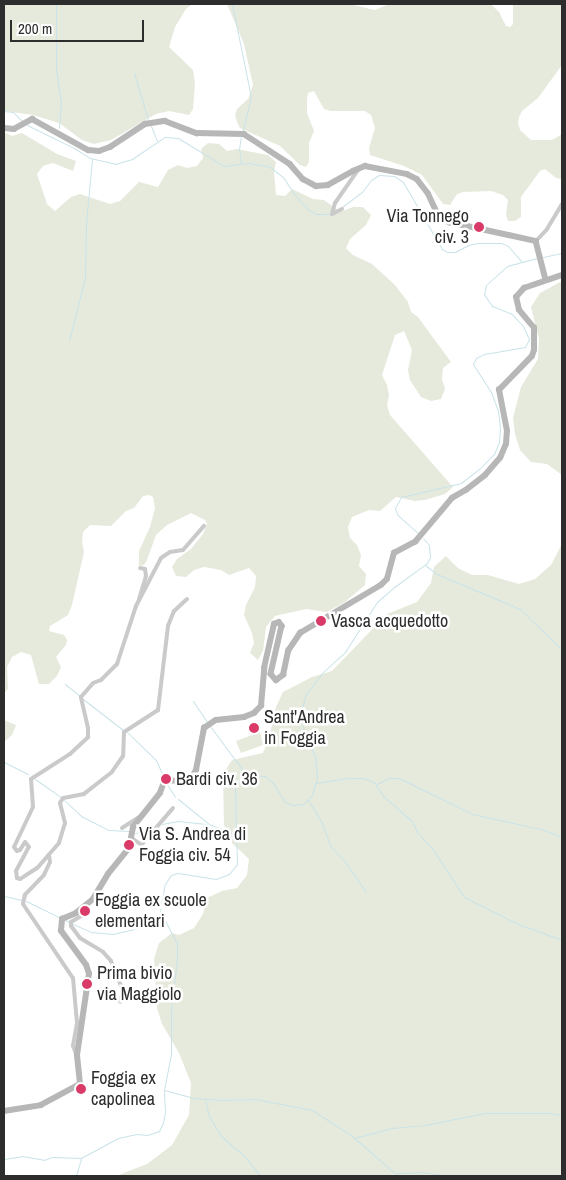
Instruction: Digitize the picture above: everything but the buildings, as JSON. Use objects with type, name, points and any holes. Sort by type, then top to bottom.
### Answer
[{"type":"street","points":[[4,128],[18,127],[32,119],[88,150],[99,151],[110,147],[145,124],[156,121],[176,124],[197,132],[244,134],[290,164],[303,179],[316,186],[328,185],[365,166],[391,170],[417,179],[428,193],[437,212],[449,222],[536,242]]},
{"type":"street","points":[[342,209],[332,214],[335,203],[360,168]]},
{"type":"street","points":[[536,242],[547,229],[562,204]]},
{"type":"street","points":[[536,242],[545,277]]},
{"type":"street","points":[[77,1055],[89,974],[86,965],[63,935],[60,921],[64,917],[84,908],[93,899],[108,874],[123,858],[131,844],[133,827],[160,794],[167,781],[186,782],[192,777],[196,770],[202,732],[207,725],[216,720],[244,717],[254,713],[261,706],[264,668],[274,624],[279,622],[282,626],[271,674],[276,680],[283,675],[288,651],[300,632],[381,585],[387,579],[394,553],[415,542],[452,498],[485,475],[500,458],[506,444],[507,431],[499,390],[532,356],[534,350],[534,328],[519,310],[516,297],[524,288],[545,277],[562,275]]},
{"type":"street","points":[[138,602],[161,558],[170,552],[182,550],[204,526]]},
{"type":"street","points":[[140,568],[146,569],[146,576],[117,664],[110,673],[93,683],[80,697],[88,728],[88,736],[70,754],[31,779],[33,806],[14,847],[17,851],[20,850],[25,842],[28,847],[16,871],[17,878],[28,875],[59,843],[65,823],[60,803],[63,798],[84,794],[112,772],[123,756],[124,732],[158,710],[168,626],[174,610],[187,599]]},
{"type":"street","points":[[132,838],[140,844],[143,843],[173,808]]},
{"type":"street","points":[[122,828],[141,817]]},
{"type":"street","points":[[4,1111],[41,1105],[79,1086],[80,1082],[74,1046],[77,1023],[73,978],[23,904],[25,895],[44,875],[50,862],[49,855]]},
{"type":"street","points":[[84,908],[83,915],[71,922],[71,926],[80,938],[103,952],[111,961],[124,990],[120,1002]]},
{"type":"shaded area","points":[[4,4],[205,4],[191,5],[186,9],[175,27],[169,47],[193,70],[195,83],[193,109],[189,115],[169,111],[156,114],[111,140],[94,144],[82,140],[59,123],[33,115],[4,111]]},
{"type":"shaded area","points":[[227,4],[349,4],[375,10],[389,4],[491,4],[499,12],[506,26],[510,27],[513,24],[513,4],[562,4],[562,65],[538,98],[522,111],[518,123],[520,130],[531,140],[552,140],[562,134],[562,179],[556,178],[545,169],[540,171],[521,197],[521,217],[515,221],[508,221],[506,214],[508,200],[503,195],[491,191],[463,192],[457,194],[450,205],[443,204],[422,175],[404,166],[370,155],[369,148],[375,128],[371,115],[365,111],[331,111],[324,109],[314,91],[308,93],[307,99],[307,113],[314,131],[309,143],[309,162],[306,167],[300,165],[280,146],[240,128],[237,122],[235,115],[237,109],[248,99],[253,85],[244,44]]},
{"type":"shaded area","points":[[4,132],[12,136],[22,133],[57,154],[76,161],[73,171],[53,163],[43,166],[37,174],[47,204],[55,211],[71,197],[80,194],[110,204],[120,201],[139,182],[158,187],[168,170],[178,165],[187,168],[197,166],[203,158],[201,149],[208,143],[219,144],[227,151],[237,149],[268,155],[276,162],[274,172],[276,195],[285,196],[292,189],[313,199],[324,200],[340,212],[353,207],[363,207],[371,215],[366,225],[350,239],[346,248],[353,255],[372,264],[395,285],[408,302],[411,312],[418,317],[451,362],[443,368],[442,379],[445,389],[441,399],[431,401],[421,397],[410,380],[408,370],[412,350],[404,331],[395,335],[382,375],[389,395],[387,405],[390,415],[453,487],[445,494],[425,500],[415,501],[396,497],[380,511],[369,510],[352,517],[348,527],[350,538],[357,545],[361,555],[359,566],[366,574],[365,585],[345,602],[327,612],[306,609],[275,616],[266,627],[263,651],[258,660],[250,653],[254,643],[244,615],[246,605],[255,587],[256,576],[249,568],[229,575],[221,570],[204,567],[194,570],[186,577],[176,576],[172,567],[177,559],[191,549],[203,534],[207,524],[205,520],[191,513],[167,525],[156,535],[144,565],[139,566],[139,551],[150,527],[155,508],[153,497],[149,495],[143,496],[134,508],[126,511],[111,526],[90,525],[83,532],[84,552],[72,605],[68,615],[50,626],[49,631],[64,635],[67,640],[66,645],[56,657],[61,667],[57,676],[49,684],[39,684],[31,655],[21,652],[12,657],[7,667],[8,689],[4,693]]},
{"type":"shaded area","points":[[562,281],[562,475],[547,464],[531,462],[520,450],[513,418],[521,387],[538,359],[539,339],[531,307],[540,293]]},
{"type":"shaded area","points":[[562,544],[562,1176],[116,1176],[147,1164],[172,1145],[189,1115],[191,1083],[179,1053],[162,1024],[157,1008],[154,959],[159,943],[172,933],[179,935],[194,928],[203,914],[207,898],[222,891],[237,888],[247,875],[249,859],[232,843],[224,825],[223,774],[232,760],[263,753],[269,738],[276,707],[283,692],[312,677],[332,671],[387,614],[417,602],[431,583],[434,567],[446,556],[458,568],[472,575],[488,575],[519,584],[535,579],[551,565]]},
{"type":"shaded area","points":[[4,720],[16,725],[12,735],[4,742]]},
{"type":"shaded area","points":[[260,732],[263,745],[241,753],[236,741]]},
{"type":"waterway","points":[[56,4],[56,69],[61,103],[59,128]]},
{"type":"waterway","points":[[232,4],[251,97],[242,132]]},
{"type":"waterway","points":[[134,73],[148,120]]},
{"type":"waterway","points":[[4,111],[13,112],[22,121]]},
{"type":"waterway","points":[[27,125],[90,158],[115,164],[132,159],[165,137],[178,138],[224,166],[248,163],[270,167],[283,177],[294,194],[309,210],[316,214],[330,214]]},
{"type":"waterway","points":[[151,126],[157,141]]},
{"type":"waterway","points":[[241,137],[239,149],[241,163]]},
{"type":"waterway","points":[[69,341],[85,277],[86,223],[92,159]]},
{"type":"waterway","points":[[342,207],[362,192],[371,180],[379,175],[394,176],[403,182],[442,249],[447,252],[455,252],[468,245],[478,243],[501,243],[508,246],[521,261]]},
{"type":"waterway","points":[[543,257],[562,253]]},
{"type":"waterway","points":[[420,535],[397,514],[395,508],[401,497],[461,483],[494,454],[499,442],[498,411],[491,392],[473,364],[476,358],[484,354],[525,347],[529,339],[523,326],[512,314],[492,306],[484,294],[486,285],[507,266],[537,258]]},
{"type":"waterway","points":[[4,1159],[22,1156],[44,1160],[52,1157],[81,1158],[118,1138],[137,1134],[147,1135],[159,1131],[165,1112],[164,1090],[171,1054],[171,1011],[177,959],[177,944],[160,911],[165,884],[171,875],[178,873],[216,879],[229,874],[237,864],[235,788],[239,780],[251,775],[265,776],[274,784],[284,801],[292,805],[303,804],[312,795],[317,778],[315,756],[304,732],[301,711],[306,694],[323,672],[345,652],[377,602],[427,563],[430,557],[429,545],[423,538]]},
{"type":"waterway","points":[[425,565],[437,574],[520,609],[562,650]]},
{"type":"waterway","points":[[65,684],[80,696]]},
{"type":"waterway","points":[[83,699],[123,730]]},
{"type":"waterway","points":[[193,701],[208,723]]},
{"type":"waterway","points":[[210,726],[247,776]]},
{"type":"waterway","points":[[127,732],[156,760],[164,778]]},
{"type":"waterway","points":[[4,762],[28,774]]},
{"type":"waterway","points":[[316,783],[348,778],[363,778],[374,782],[383,796],[412,821],[417,832],[434,851],[464,897],[518,924],[562,940]]},
{"type":"waterway","points":[[377,784],[389,778],[399,778],[472,814],[541,829],[562,837]]},
{"type":"waterway","points":[[35,779],[61,797]]},
{"type":"waterway","points":[[167,784],[175,797]]},
{"type":"waterway","points":[[178,799],[209,824],[237,835]]},
{"type":"waterway","points":[[64,800],[81,816],[109,830],[129,831]]},
{"type":"waterway","points":[[308,800],[321,821],[331,847],[343,859],[366,892]]},
{"type":"waterway","points":[[162,824],[178,821],[208,824]]},
{"type":"waterway","points":[[135,833],[146,831],[155,826]]},
{"type":"waterway","points":[[4,896],[22,900]]},
{"type":"waterway","points":[[26,901],[61,918]]},
{"type":"waterway","points":[[73,924],[91,932],[113,934],[143,927],[161,914]]},
{"type":"waterway","points":[[65,920],[69,922]]},
{"type":"waterway","points":[[164,1090],[193,1098],[223,1100],[255,1099],[312,1110],[352,1136],[398,1176]]},
{"type":"waterway","points":[[205,1100],[209,1116],[221,1136],[246,1158],[260,1176]]},
{"type":"waterway","points":[[354,1138],[392,1128],[425,1125],[485,1113],[549,1113],[562,1115]]},
{"type":"waterway","points":[[76,1176],[81,1159]]},
{"type":"waterway","points":[[397,1173],[421,1172],[448,1176]]},
{"type":"place","name":"Via Tonnego civ. 3","points":[[479,227]]},
{"type":"place","name":"Vasca acquedotto","points":[[321,621]]},
{"type":"place","name":"Sant'Andrea in Foggia","points":[[254,728]]},
{"type":"place","name":"Bardi civ. 36","points":[[166,779]]},
{"type":"place","name":"Via S. Andrea di Foggia civ. 54","points":[[129,845]]},
{"type":"place","name":"Foggia ex scuole elementari","points":[[85,911]]},
{"type":"place","name":"Prima bivio via Maggiolo","points":[[87,984]]},
{"type":"place","name":"Foggia ex capolinea","points":[[81,1089]]}]
